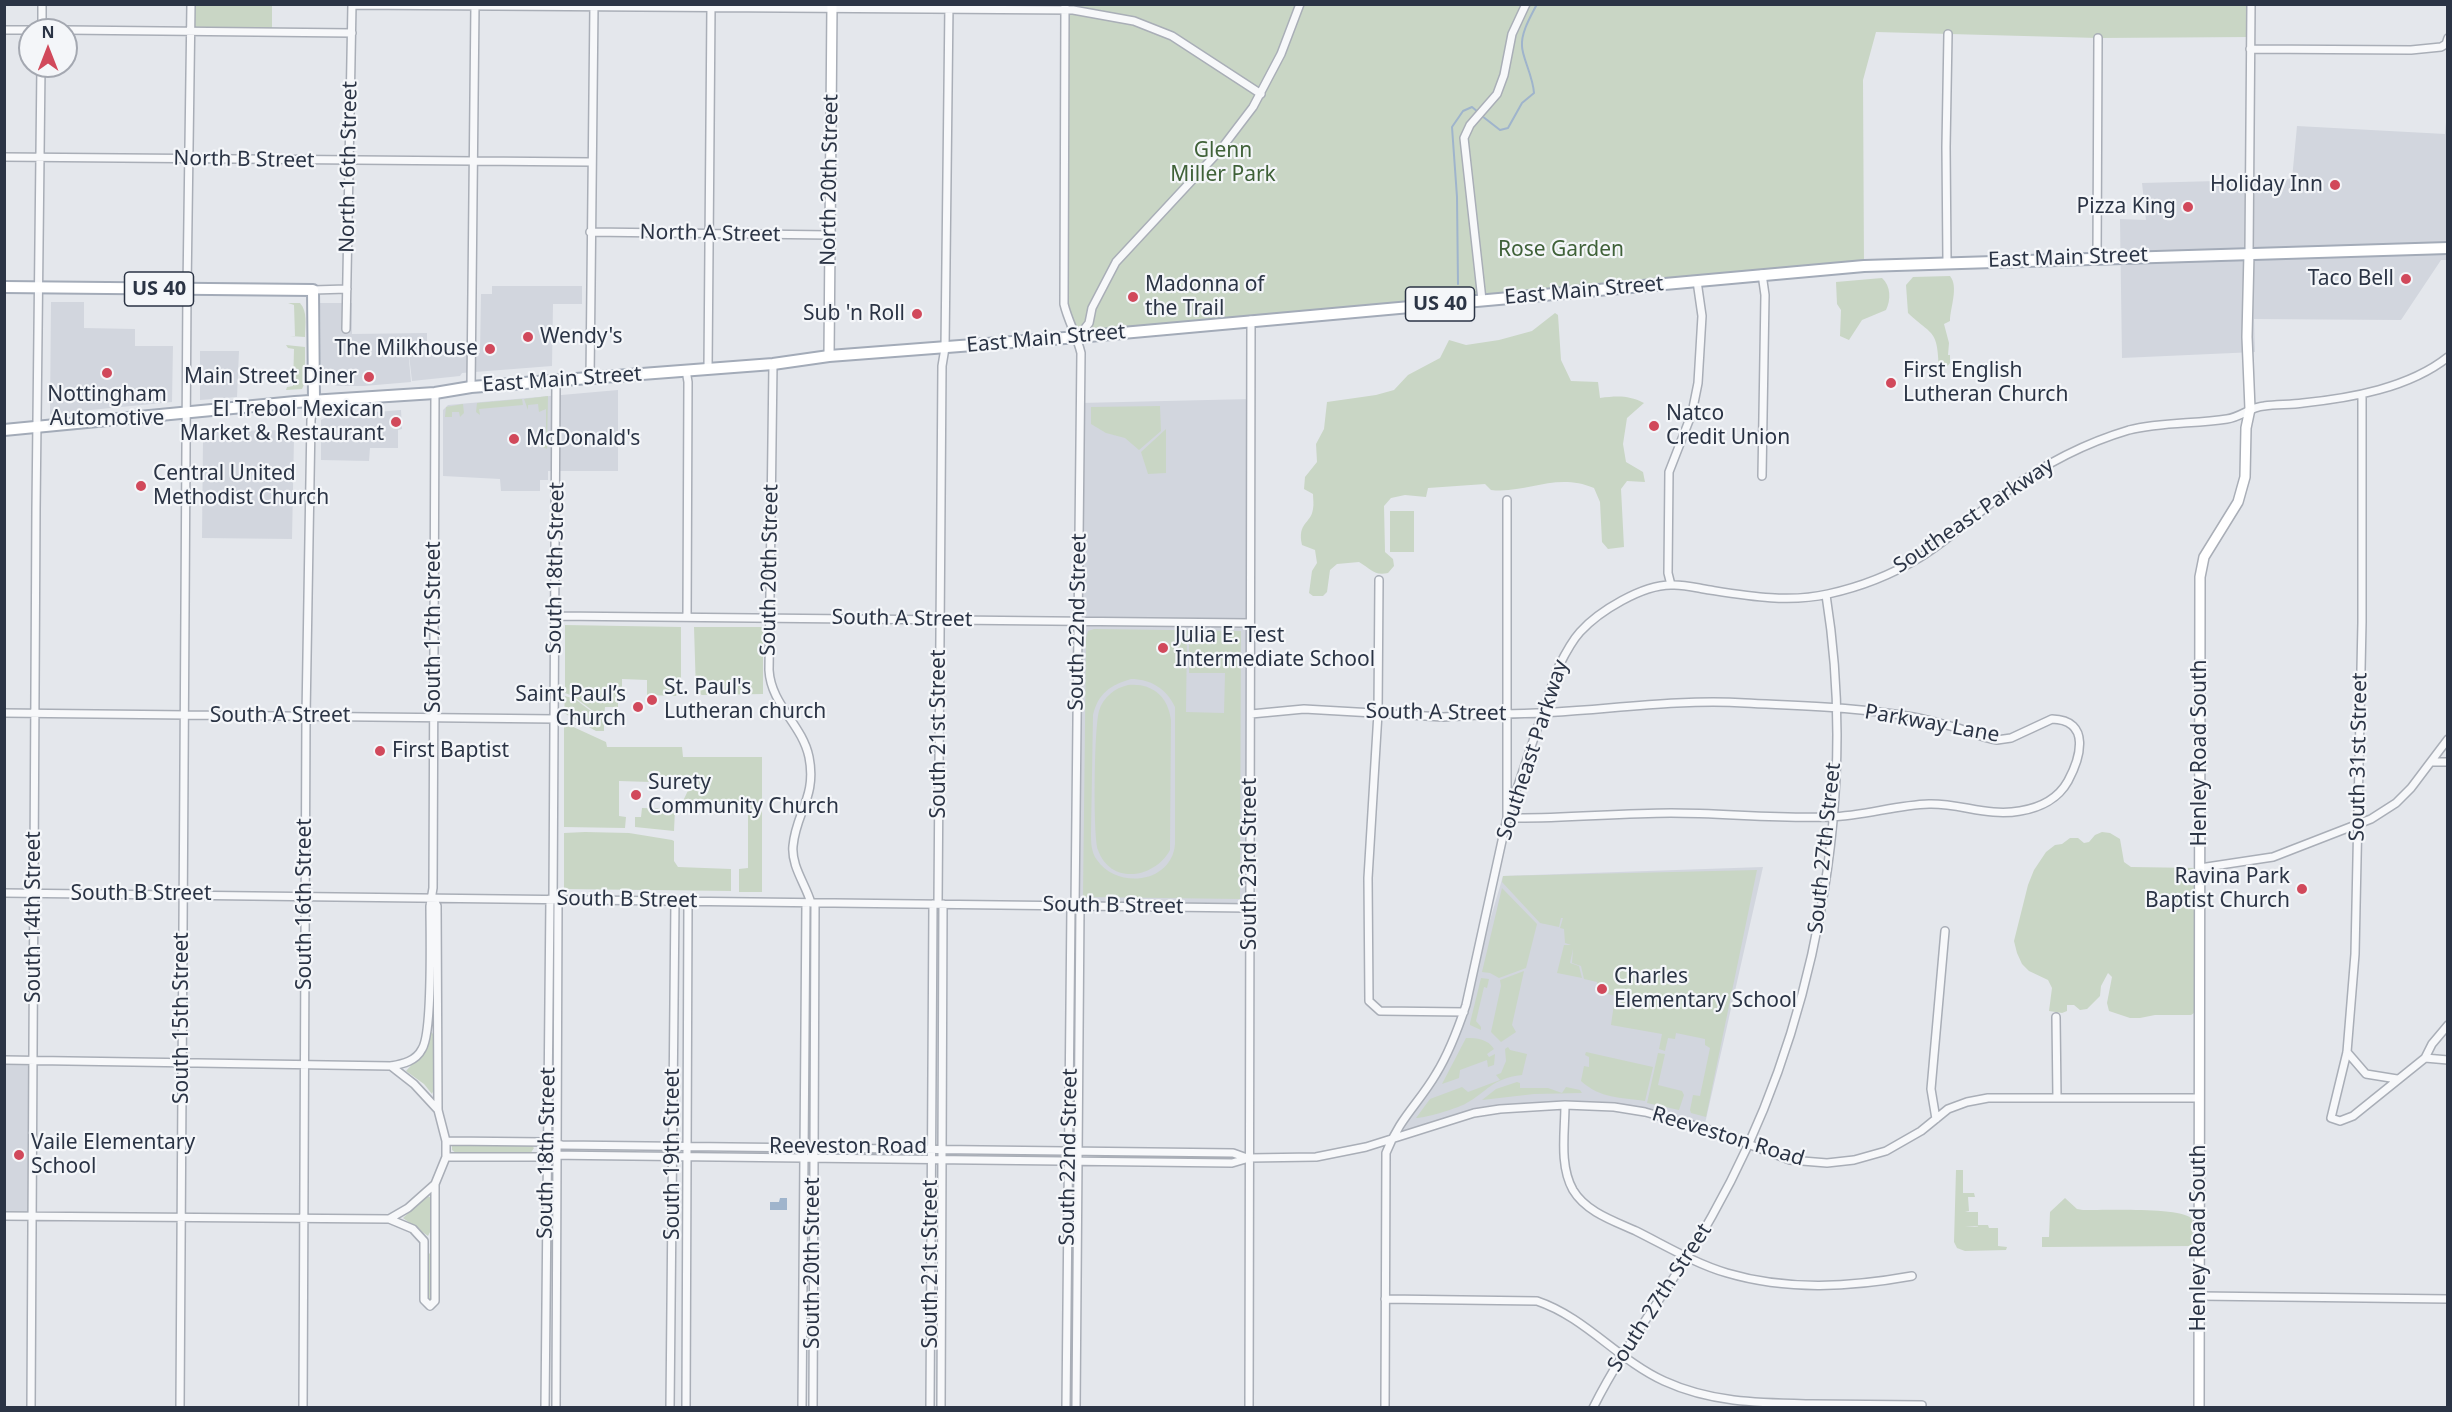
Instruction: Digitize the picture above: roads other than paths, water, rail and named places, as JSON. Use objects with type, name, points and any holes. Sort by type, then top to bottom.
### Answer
[{"type":"main road","name":"East Main Street","points":[[4,430],[314,401],[435,393],[471,387],[773,364],[829,356],[1078,337],[1864,266],[1947,261],[2448,248]]},
{"type":"main road","name":"US 40","points":[[4,287],[313,290]]},
{"type":"main road","points":[[313,290],[314,401]]},
{"type":"street","name":"South 15th Street","points":[[180,1407],[191,4]]},
{"type":"street","points":[[1078,337],[1089,324],[1095,302],[1116,262],[1221,149],[1261,94],[1287,41],[1299,4]]},
{"type":"street","points":[[1482,300],[1464,145],[1467,130],[1497,94],[1502,84],[1512,34],[1526,4]]},
{"type":"street","points":[[2248,253],[2251,4]]},
{"type":"street","points":[[352,5],[1065,7],[1134,21],[1172,36],[1261,94]]},
{"type":"street","name":"North 16th Street","points":[[346,329],[352,5]]},
{"type":"street","points":[[471,387],[475,5]]},
{"type":"street","points":[[590,379],[594,5]]},
{"type":"street","points":[[708,369],[711,6]]},
{"type":"street","name":"North 20th Street","points":[[829,356],[832,6]]},
{"type":"street","name":"South 21st Street","points":[[930,1407],[932,1148],[938,904],[942,366],[945,348],[949,6]]},
{"type":"street","name":"South 22nd Street","points":[[1065,7],[1064,304],[1067,316],[1078,337],[1081,353],[1075,907],[1066,1407]]},
{"type":"street","points":[[78,30],[351,33]]},
{"type":"street","points":[[1947,261],[1948,34]]},
{"type":"street","points":[[2097,257],[2098,38]]},
{"type":"street","points":[[2250,49],[2410,50],[2434,48],[2447,41]]},
{"type":"street","name":"South 14th Street","points":[[31,1407],[41,78]]},
{"type":"street","name":"North B Street","points":[[4,157],[591,162]]},
{"type":"street","name":"North A Street","points":[[590,232],[830,235]]},
{"type":"street","name":"Henley Road South","points":[[2199,1407],[2200,577],[2204,557],[2233,511],[2243,490],[2246,428],[2250,409],[2247,337],[2248,253]]},
{"type":"street","points":[[1762,274],[1765,295],[1762,476]]},
{"type":"street","points":[[1671,585],[1668,573],[1669,478],[1672,463],[1692,413],[1698,383],[1702,316],[1697,281]]},
{"type":"street","points":[[313,290],[347,290]]},
{"type":"street","name":"South 23rd Street","points":[[1249,1407],[1251,320]]},
{"type":"street","name":"Southeast Parkway","points":[[1391,1140],[1403,1118],[1436,1076],[1457,1032],[1464,1012],[1507,818],[1541,713],[1566,651],[1581,630],[1602,613],[1638,593],[1671,585],[1754,597],[1808,597],[1826,595],[1870,582],[1920,557],[2028,477],[2058,459],[2094,443],[2131,430],[2236,417],[2250,409],[2362,394],[2401,382],[2434,367],[2448,357]]},
{"type":"street","name":"South 20th Street","points":[[773,364],[769,670],[771,686],[779,705],[803,740],[809,758],[810,795],[795,833],[793,851],[810,903],[814,1148],[813,1407]]},
{"type":"street","points":[[686,370],[688,382],[687,617]]},
{"type":"street","name":"South 18th Street","points":[[556,381],[554,900],[557,1145],[556,1407]]},
{"type":"street","name":"South 17th Street","points":[[391,1066],[416,1058],[422,1049],[428,1028],[430,906],[433,898],[435,393]]},
{"type":"street","name":"South 31st Street","points":[[2362,394],[2362,622],[2354,961],[2347,1052],[2331,1118],[2338,1121],[2353,1116],[2397,1079]]},
{"type":"street","name":"South 16th Street","points":[[303,1407],[306,716],[310,420],[314,401]]},
{"type":"street","points":[[1507,500],[1507,818],[1668,813],[1832,817]]},
{"type":"street","points":[[1379,580],[1378,714],[1369,873],[1369,1001],[1380,1011],[1464,1012]]},
{"type":"street","name":"South 27th Street","points":[[1593,1407],[1621,1355],[1713,1215],[1764,1113],[1807,978],[1824,887],[1832,817],[1836,708],[1832,634],[1826,595]]},
{"type":"street","name":"South A Street","points":[[555,616],[1249,623]]},
{"type":"street","name":"South A Street","points":[[1251,714],[1304,710],[1443,717],[1541,713],[1676,702],[1743,702],[1836,708]]},
{"type":"street","name":"Parkway Lane","points":[[1832,817],[1931,804],[2001,814],[2027,810],[2055,797],[2064,788],[2074,770],[2080,744],[2075,728],[2058,719],[2052,719],[2012,738],[1997,740],[1910,717],[1836,708]]},
{"type":"street","name":"South A Street","points":[[4,714],[555,718]]},
{"type":"street","points":[[2200,868],[2273,857],[2371,819],[2396,802],[2411,788],[2448,739]]},
{"type":"street","points":[[2431,762],[2448,762]]},
{"type":"street","name":"South B Street","points":[[4,893],[1249,908]]},
{"type":"street","name":"South 17th Street","points":[[389,1219],[413,1229],[424,1241],[424,1300],[430,1306],[435,1300],[435,1184],[446,1157],[446,1141],[438,1110],[437,906],[433,898]]},
{"type":"street","name":"South 18th Street","points":[[545,1407],[547,1144],[554,900]]},
{"type":"street","name":"South 19th Street","points":[[670,1407],[675,901]]},
{"type":"street","name":"South 19th Street","points":[[686,1407],[688,901]]},
{"type":"street","name":"South 20th Street","points":[[802,1407],[804,1147],[810,903]]},
{"type":"street","name":"South 21st Street","points":[[938,904],[942,1148],[941,1407]]},
{"type":"street","name":"South 22nd Street","points":[[1075,907],[1078,1151],[1076,1407]]},
{"type":"street","points":[[1936,1119],[1931,1089],[1945,931]]},
{"type":"street","points":[[2056,1017],[2057,1098]]},
{"type":"street","points":[[2347,1052],[2366,1074],[2397,1079],[2425,1058],[2432,1044],[2448,1025]]},
{"type":"street","points":[[2425,1058],[2448,1060]]},
{"type":"street","points":[[4,1060],[391,1066],[414,1084],[438,1110]]},
{"type":"street","name":"Reeveston Road","points":[[446,1157],[557,1155],[1232,1163],[1250,1158],[1316,1157],[1366,1147],[1420,1128],[1474,1113],[1500,1108],[1565,1105],[1614,1107],[1645,1112],[1714,1131],[1747,1146],[1790,1160],[1827,1163],[1854,1160],[1886,1151],[1921,1131],[1948,1109],[1977,1100],[2198,1098]]},
{"type":"street","points":[[1565,1105],[1565,1165],[1574,1191],[1590,1209],[1688,1256],[1735,1275],[1790,1284],[1822,1286],[1912,1276]]},
{"type":"street","points":[[1385,1407],[1386,1153],[1391,1140]]},
{"type":"street","name":"Reeveston Road","points":[[446,1141],[544,1142],[557,1145],[1233,1153],[1250,1158]]},
{"type":"street","points":[[4,1215],[389,1219],[408,1208],[435,1184]]},
{"type":"street","points":[[2199,1296],[2448,1299]]},
{"type":"street","points":[[1385,1299],[1537,1301],[1559,1310],[1621,1355],[1665,1381],[1691,1392],[1730,1401],[1922,1406]]},
{"type":"water","points":[[780,1198],[787,1198],[787,1210],[770,1210],[770,1202],[779,1202]]},
{"type":"waterway","points":[[1482,116],[1500,130],[1508,128],[1522,103],[1534,93],[1522,50],[1522,41],[1537,4]]},
{"type":"waterway","points":[[1458,284],[1457,197],[1452,127],[1463,111],[1472,107],[1478,112]]},
{"type":"place","name":"Holiday Inn","points":[[2335,185]]},
{"type":"place","name":"Pizza King","points":[[2188,207]]},
{"type":"place","name":"Taco Bell","points":[[2406,279]]},
{"type":"place","name":"Madonna of the Trail","points":[[1133,297]]},
{"type":"place","name":"Sub 'n Roll","points":[[917,314]]},
{"type":"place","name":"Wendy's","points":[[528,337]]},
{"type":"place","name":"The Milkhouse","points":[[490,349]]},
{"type":"place","name":"Nottingham Automotive","points":[[107,373]]},
{"type":"place","name":"Main Street Diner","points":[[369,377]]},
{"type":"place","name":"First English Lutheran Church","points":[[1891,383]]},
{"type":"place","name":"El Trebol Mexican Market & Restaurant","points":[[396,422]]},
{"type":"place","name":"Natco Credit Union","points":[[1654,426]]},
{"type":"place","name":"McDonald's","points":[[514,439]]},
{"type":"place","name":"Central United Methodist Church","points":[[141,486]]},
{"type":"place","name":"Julia E. Test Intermediate School","points":[[1163,648]]},
{"type":"place","name":"St. Paul's Lutheran church","points":[[652,700]]},
{"type":"place","name":"Saint Paul’s Church","points":[[638,707]]},
{"type":"place","name":"First Baptist","points":[[380,751]]},
{"type":"place","name":"Surety Community Church","points":[[636,795]]},
{"type":"place","name":"Ravina Park Baptist Church","points":[[2302,889]]},
{"type":"place","name":"Charles Elementary School","points":[[1602,989]]},
{"type":"place","name":"Vaile Elementary School","points":[[19,1155]]},
{"type":"park label","name":"Glenn Miller Park","points":[[1223,163]]},
{"type":"park label","name":"Rose Garden","points":[[1561,250]]}]
